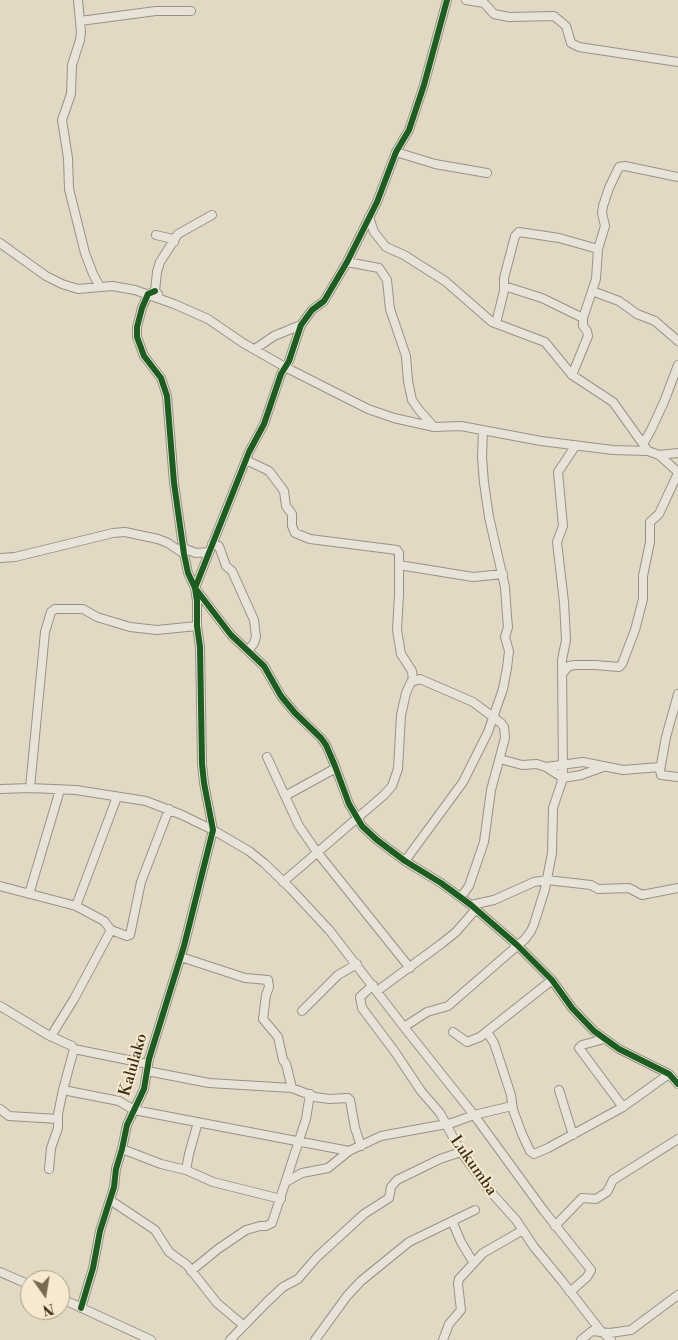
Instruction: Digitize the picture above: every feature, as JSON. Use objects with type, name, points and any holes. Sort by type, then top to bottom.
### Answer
[{"type":"street","points":[[78,0],[80,40],[72,65],[71,94],[62,120],[68,158],[69,189],[85,253],[100,286]]},
{"type":"street","points":[[213,830],[202,764],[200,647],[196,626],[197,601],[195,588],[246,460],[266,418],[289,361],[301,325],[312,310],[324,301],[347,262],[377,202],[396,152],[409,130],[447,0]]},
{"type":"street","points":[[466,0],[484,3],[494,14],[509,17],[554,16],[566,26],[571,43],[579,47],[678,62]]},
{"type":"street","points":[[80,21],[156,11],[191,10]]},
{"type":"street","points":[[396,152],[435,164],[487,173]]},
{"type":"street","points":[[572,375],[588,336],[583,326],[583,318],[596,279],[598,249],[605,226],[602,206],[619,167],[625,166],[678,177]]},
{"type":"street","points":[[212,215],[178,234],[160,262],[152,293],[137,327],[138,343],[144,356],[161,378],[167,396],[175,491],[183,551],[188,573],[195,588],[231,635],[264,666],[295,713],[321,738],[329,751],[349,804],[357,819],[377,840],[405,861],[461,897],[517,945],[552,980],[584,1021],[604,1039],[626,1054],[669,1074],[678,1084]]},
{"type":"street","points":[[369,217],[374,232],[386,247],[404,255],[445,281],[468,299],[487,318],[545,342],[572,375],[613,402],[648,451]]},
{"type":"street","points":[[496,323],[504,291],[504,278],[515,236],[519,232],[559,238],[598,249]]},
{"type":"street","points":[[156,235],[175,239]]},
{"type":"street","points":[[0,242],[46,276],[62,284],[78,289],[112,286],[152,293],[208,319],[285,367],[368,409],[394,418],[434,427],[461,426],[576,445],[614,450],[648,451],[659,456],[678,472],[659,514],[650,522],[650,542],[642,576],[643,599],[635,630],[622,664],[619,667],[575,665],[569,666],[563,673]]},
{"type":"street","points":[[347,262],[375,266],[383,272],[387,280],[390,309],[406,356],[412,400],[418,410],[434,427]]},
{"type":"street","points":[[504,286],[542,298],[583,318]]},
{"type":"street","points":[[592,291],[619,301],[637,314],[655,321],[678,341]]},
{"type":"street","points":[[255,349],[274,336],[301,325]]},
{"type":"street","points":[[642,444],[652,430],[678,366]]},
{"type":"street","points":[[405,861],[463,782],[494,718],[503,689],[509,658],[509,648],[505,637],[508,627],[503,574],[489,518],[484,483],[482,457],[483,430]]},
{"type":"street","points":[[404,1028],[427,1012],[448,1006],[531,931],[547,880],[552,853],[553,808],[563,778],[562,660],[566,640],[557,542],[562,526],[558,477],[559,469],[576,445]]},
{"type":"street","points":[[659,456],[678,453]]},
{"type":"street","points":[[246,460],[269,471],[284,490],[286,506],[292,514],[292,526],[295,533],[317,540],[397,550],[399,565],[398,638],[400,654],[412,671],[413,680]]},
{"type":"street","points":[[0,558],[15,557],[113,533],[125,532],[158,539],[183,551],[209,552]]},
{"type":"street","points":[[212,544],[219,546],[226,566],[232,571],[254,620],[256,637],[254,644],[248,651]]},
{"type":"street","points":[[399,565],[473,578],[503,574]]},
{"type":"street","points":[[30,788],[45,632],[51,612],[55,609],[83,609],[97,617],[130,627],[157,630],[196,626]]},
{"type":"street","points":[[283,882],[384,796],[392,786],[398,768],[402,707],[409,685],[413,680],[420,679],[473,702],[503,725],[505,738],[491,790],[484,842],[469,886],[461,897]]},
{"type":"street","points":[[678,694],[660,767],[661,775],[678,777]]},
{"type":"street","points":[[267,757],[299,826],[317,852],[410,968]]},
{"type":"street","points":[[500,758],[522,765],[536,764],[546,767],[563,778],[580,775],[603,767]]},
{"type":"street","points":[[546,767],[583,762],[628,770],[660,767]]},
{"type":"street","points":[[285,796],[336,768]]},
{"type":"street","points":[[0,790],[30,788],[76,790],[146,801],[169,809],[213,830],[256,857],[317,915],[357,964],[404,1028],[474,1115],[555,1226],[591,1270],[587,1277],[570,1292]]},
{"type":"street","points":[[29,894],[60,790]]},
{"type":"street","points":[[76,906],[117,796]]},
{"type":"street","points":[[0,886],[76,906],[104,921],[111,930],[126,936],[130,935],[141,882],[169,809]]},
{"type":"street","name":"Kalulako","points":[[81,1308],[93,1268],[100,1231],[110,1200],[127,1125],[144,1089],[148,1068],[181,957],[213,830]]},
{"type":"street","points":[[375,988],[410,968],[456,932],[473,907],[534,882],[547,880],[590,885],[598,889],[629,888],[642,895],[678,888]]},
{"type":"street","points":[[51,1036],[74,999],[111,930]]},
{"type":"street","points":[[181,957],[245,978],[268,980],[270,987],[266,995],[263,1019],[278,1038],[292,1088]]},
{"type":"street","points":[[302,1011],[338,975],[357,964]]},
{"type":"street","points":[[453,1032],[467,1042],[480,1037],[552,980]]},
{"type":"street","name":"Lukumba","points":[[375,988],[360,997],[362,1008],[421,1091],[440,1113],[461,1152],[489,1190],[523,1230],[534,1247],[600,1330],[611,1340]]},
{"type":"street","points":[[0,1006],[72,1046],[74,1049],[209,1082],[292,1088],[329,1099],[348,1098],[361,1146]]},
{"type":"street","points":[[487,1032],[494,1043],[511,1095],[512,1106],[527,1145],[534,1154],[573,1135],[622,1107],[669,1074]]},
{"type":"street","points":[[604,1039],[582,1045],[578,1048],[622,1107]]},
{"type":"street","points":[[49,1169],[51,1148],[56,1135],[63,1090],[74,1049]]},
{"type":"street","points":[[63,1090],[118,1101],[134,1110],[349,1150]]},
{"type":"street","points":[[559,1090],[573,1135]]},
{"type":"street","points":[[191,1271],[218,1249],[246,1230],[272,1223],[306,1119],[310,1094]]},
{"type":"street","points":[[286,1182],[302,1173],[328,1168],[349,1150],[388,1134],[447,1124],[512,1106]]},
{"type":"street","points":[[0,1108],[9,1116],[58,1119]]},
{"type":"street","points":[[186,1170],[198,1122]]},
{"type":"street","points":[[555,1226],[582,1198],[596,1199],[607,1192],[613,1180],[678,1139]]},
{"type":"street","points":[[122,1149],[161,1164],[186,1170],[218,1184],[281,1199]]},
{"type":"street","points":[[230,1340],[283,1287],[298,1278],[316,1257],[364,1214],[389,1198],[390,1187],[397,1180],[440,1159],[461,1152]]},
{"type":"street","points":[[110,1200],[151,1227],[169,1252],[185,1263],[217,1303],[243,1325]]},
{"type":"street","points":[[315,1340],[360,1281],[409,1242],[475,1210]]},
{"type":"street","points":[[452,1221],[461,1242],[474,1262]]},
{"type":"street","points":[[443,1340],[449,1324],[461,1310],[458,1282],[483,1253],[523,1230]]},
{"type":"street","points":[[0,1272],[20,1281]]},
{"type":"street","points":[[581,1340],[592,1331],[600,1330],[610,1333],[630,1330],[678,1295]]},
{"type":"street","points":[[70,1303],[151,1340]]},
{"type":"cycle path","points":[[81,1308],[93,1268],[100,1231],[114,1187],[116,1169],[127,1125],[144,1089],[149,1059],[184,946],[213,830],[202,764],[200,647],[195,588],[249,452],[264,424],[281,374],[289,361],[301,325],[312,310],[324,301],[347,262],[377,202],[396,152],[409,130],[424,85],[447,0]]},
{"type":"cycle path","points":[[155,291],[148,294],[142,308],[137,327],[137,337],[144,356],[161,378],[167,396],[174,483],[184,554],[188,573],[195,588],[231,635],[264,666],[281,696],[295,713],[326,745],[349,804],[362,826],[405,861],[441,883],[471,905],[517,945],[552,980],[572,1008],[594,1031],[619,1049],[669,1074],[678,1084]]}]
